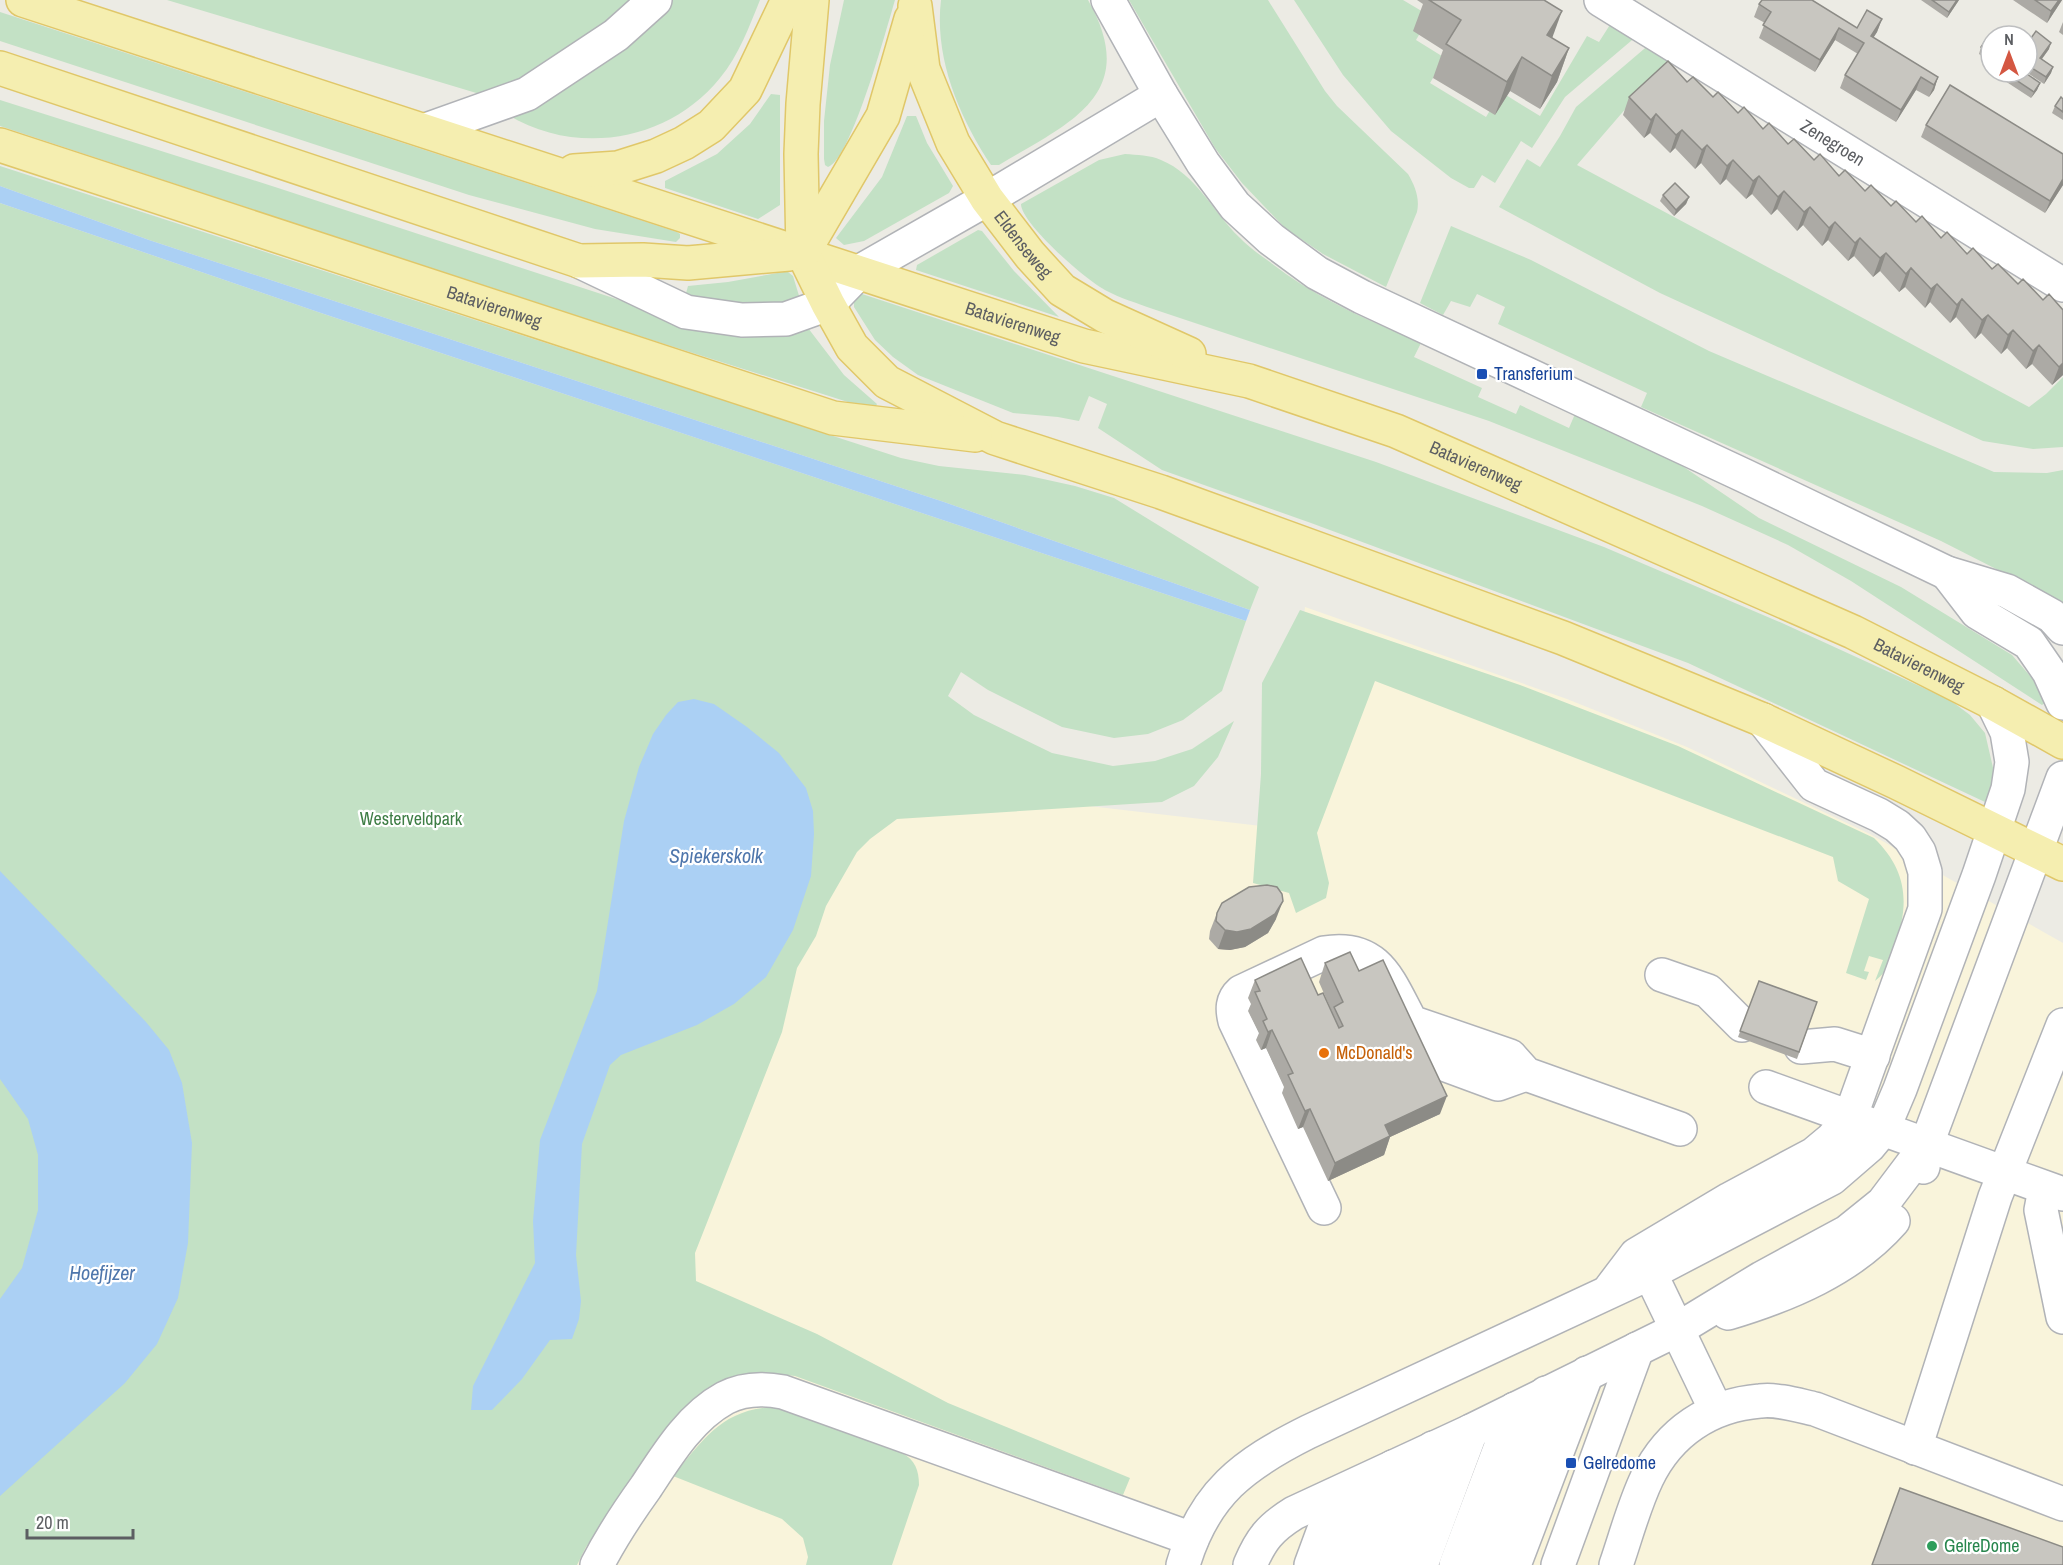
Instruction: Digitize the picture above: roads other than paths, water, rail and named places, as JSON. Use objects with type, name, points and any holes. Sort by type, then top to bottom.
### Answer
[{"type":"main road","name":"Batavierenweg","points":[[23,0],[803,252],[1084,346],[1248,381],[1407,436],[1852,632],[2063,741]]},
{"type":"main road","points":[[557,173],[618,168],[656,156],[684,143],[711,126],[745,90],[788,0]]},
{"type":"main road","points":[[803,252],[801,154],[812,0]]},
{"type":"main road","name":"Eldenseweg","points":[[803,252],[883,116],[916,3]]},
{"type":"main road","name":"Eldenseweg","points":[[916,3],[923,69],[953,143],[987,199],[1030,255],[1062,290],[1105,316],[1248,381]]},
{"type":"main road","name":"Batavierenweg","points":[[0,68],[579,261],[688,262],[803,252]]},
{"type":"main road","name":"Batavierenweg","points":[[0,145],[833,418],[995,438]]},
{"type":"main road","name":"Batavierenweg","points":[[803,252],[852,347],[887,382],[995,438],[1161,492],[1563,638],[1763,720],[2049,856]]},
{"type":"street","points":[[426,130],[527,94],[616,35],[655,0]]},
{"type":"street","points":[[1108,0],[1161,95],[1203,163],[1235,206],[1271,239],[1317,273],[1362,297],[1947,573],[2007,591],[2052,616],[2063,628]]},
{"type":"street","name":"Zenegroen","points":[[1601,0],[2063,285]]},
{"type":"street","name":"Batavierenweg","points":[[579,261],[686,312],[742,320],[786,319],[828,304],[859,272],[1161,95]]},
{"type":"street","points":[[1947,573],[1977,612],[2029,643],[2049,672],[2063,703]]},
{"type":"street","points":[[2029,643],[2063,645]]},
{"type":"street","points":[[597,1565],[620,1525],[663,1461],[692,1425],[725,1399],[741,1392],[758,1389],[783,1392],[1188,1552],[1208,1510],[1224,1487],[1262,1456],[1308,1432],[1650,1274],[1833,1178],[1854,1161],[1883,1129],[1996,829],[2008,789],[2012,762],[2007,732],[1993,703]]},
{"type":"street","points":[[1763,720],[1814,785],[1879,815],[1897,826],[1910,838],[1919,852],[1926,872],[1926,909],[1850,1118],[1847,1149],[1833,1178]]},
{"type":"street","points":[[1250,1565],[1259,1544],[1279,1523],[1678,1329],[1762,1278],[1847,1232],[1883,1203],[1926,1146],[2049,856],[2063,778]]},
{"type":"street","points":[[1324,1208],[1235,1021],[1233,1005],[1241,992],[1324,953],[1339,950],[1355,952],[1369,958],[1381,968],[1411,1023],[1510,1056],[1526,1074],[1680,1129]]},
{"type":"street","points":[[1662,975],[1708,991],[1747,1013]]},
{"type":"street","points":[[1915,1448],[1995,1197],[2063,1025]]},
{"type":"street","points":[[1806,1034],[1873,1056]]},
{"type":"street","points":[[1766,1087],[2054,1192],[2042,1210],[2063,1317]]},
{"type":"street","points":[[1606,1294],[1636,1255],[1721,1204],[1807,1159],[1825,1146],[1850,1118]]},
{"type":"street","points":[[1650,1274],[1716,1410]]},
{"type":"street","points":[[1558,1565],[1637,1349]]},
{"type":"street","points":[[1514,1565],[1587,1373]]},
{"type":"street","points":[[1483,1565],[1546,1393]]},
{"type":"street","points":[[1616,1565],[1646,1479],[1661,1454],[1675,1437],[1700,1418],[1716,1410],[1761,1400],[1815,1409],[2063,1504]]},
{"type":"street","points":[[1456,1565],[1515,1409]]},
{"type":"street","points":[[1421,1565],[1471,1431]]},
{"type":"street","points":[[1390,1565],[1433,1448]]},
{"type":"street","points":[[1289,1565],[1352,1486]]},
{"type":"street","points":[[1311,1565],[1352,1486]]},
{"type":"street","points":[[1335,1565],[1352,1486]]},
{"type":"street","points":[[1352,1486],[1361,1565]]},
{"type":"water","points":[[0,186],[149,240],[944,502],[1250,610],[1246,621],[318,312],[0,203]]},
{"type":"water","name":"Spiekerskolk","points":[[694,699],[714,704],[747,727],[779,753],[806,788],[813,811],[811,876],[793,930],[766,977],[734,1004],[697,1025],[621,1055],[610,1065],[582,1144],[576,1255],[581,1301],[579,1319],[572,1339],[550,1340],[522,1379],[492,1410],[471,1410],[473,1386],[535,1263],[533,1221],[540,1140],[597,991],[624,821],[639,767],[653,734],[666,715],[678,702]]},
{"type":"water","name":"Hoefijzer","points":[[0,871],[146,1022],[169,1050],[182,1083],[192,1143],[188,1243],[178,1298],[157,1344],[125,1383],[0,1496],[0,1299],[22,1268],[38,1210],[38,1155],[28,1119],[0,1079]]},
{"type":"place","name":"Transferium","points":[[1482,374]]},
{"type":"place","name":"McDonald's","points":[[1324,1053]]},
{"type":"place","name":"Gelredome","points":[[1571,1463]]},
{"type":"place","name":"GelreDome","points":[[1932,1546]]},
{"type":"park label","name":"Westerveldpark","points":[[411,819]]}]
